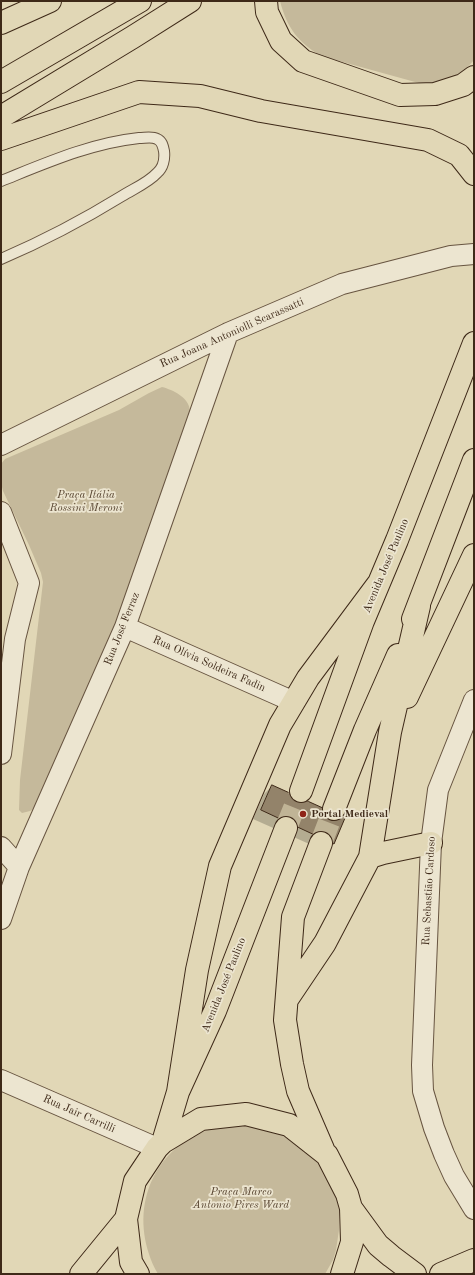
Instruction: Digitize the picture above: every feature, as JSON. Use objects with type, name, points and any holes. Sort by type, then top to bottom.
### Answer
[{"type":"main road","points":[[1,23],[50,1]]},
{"type":"main road","points":[[1,82],[140,1]]},
{"type":"main road","points":[[1,117],[190,1]]},
{"type":"main road","points":[[266,1],[267,12],[281,41],[304,61],[400,95],[435,94],[463,85],[474,77]]},
{"type":"main road","points":[[1,139],[139,92],[200,96],[261,111],[428,140],[459,155],[474,174]]},
{"type":"main road","name":"Avenida José Paulino","points":[[301,791],[363,621],[397,540],[474,343]]},
{"type":"main road","points":[[334,809],[365,730],[419,606],[474,460]]},
{"type":"main road","points":[[390,732],[474,555]]},
{"type":"main road","points":[[178,1092],[197,970],[220,866],[280,725],[308,678],[378,584]]},
{"type":"main road","points":[[288,998],[326,943],[370,857],[390,732],[419,606]]},
{"type":"main road","name":"Avenida José Paulino","points":[[160,1145],[178,1092],[215,1011],[286,828]]},
{"type":"main road","points":[[370,857],[431,843]]},
{"type":"main road","points":[[321,844],[293,917],[288,998],[285,1020],[298,1091],[326,1155],[347,1194],[351,1208],[352,1242],[342,1274]]},
{"type":"main road","points":[[138,1274],[131,1262],[126,1219],[135,1181],[160,1145],[201,1120],[246,1114],[289,1125],[326,1155]]},
{"type":"main road","points":[[351,1208],[378,1245],[415,1274]]},
{"type":"main road","points":[[81,1274],[126,1219]]},
{"type":"main road","points":[[440,1274],[474,1260]]},
{"type":"street","name":"Rua Joana Antoniolli Scarassatti","points":[[1,445],[228,333],[342,284],[451,256],[474,254]]},
{"type":"street","name":"Rua José Ferraz","points":[[1,919],[19,868],[125,627],[228,333]]},
{"type":"street","points":[[1,512],[29,583],[8,642],[1,754]]},
{"type":"street","name":"Rua Olívia Soldeira Fadin","points":[[125,627],[294,702]]},
{"type":"street","name":"Rua Sebastião Cardoso","points":[[474,700],[438,790],[431,843],[422,1091],[444,1154],[454,1176],[474,1209]]},
{"type":"street","points":[[1,847],[19,868]]},
{"type":"street","name":"Rua Jair Carrilli","points":[[1,1080],[160,1145]]},
{"type":"lane","points":[[1,181],[84,149],[132,139],[151,137],[162,142],[164,163],[158,173],[148,181],[29,247],[1,259]]},
{"type":"green space","points":[[280,1],[474,1],[474,60],[464,70],[452,77],[426,85],[321,56],[300,40],[294,33],[286,19]]},
{"type":"green space","name":"Praça Itália Rossini Meroni","points":[[162,387],[180,395],[187,402],[190,411],[187,427],[112,638],[36,808],[22,813],[19,810],[20,780],[43,582],[41,573],[29,545],[3,491],[1,483],[1,464],[5,459],[119,410]]},
{"type":"green space","name":"Praça Marco Antonio Pires Ward","points":[[247,1124],[287,1135],[318,1161],[334,1189],[339,1209],[339,1230],[333,1260],[325,1274],[158,1274],[149,1254],[144,1234],[144,1214],[147,1194],[154,1176],[165,1159],[180,1145],[199,1133],[216,1127]]},
{"type":"building","name":"Portal Medieval","points":[[272,785],[345,818],[334,844],[261,810]]},
{"type":"tunnel","points":[[286,828],[301,791]]},
{"type":"tunnel","points":[[321,843],[334,809]]},
{"type":"place","name":"Portal Medieval","points":[[303,814]]}]
